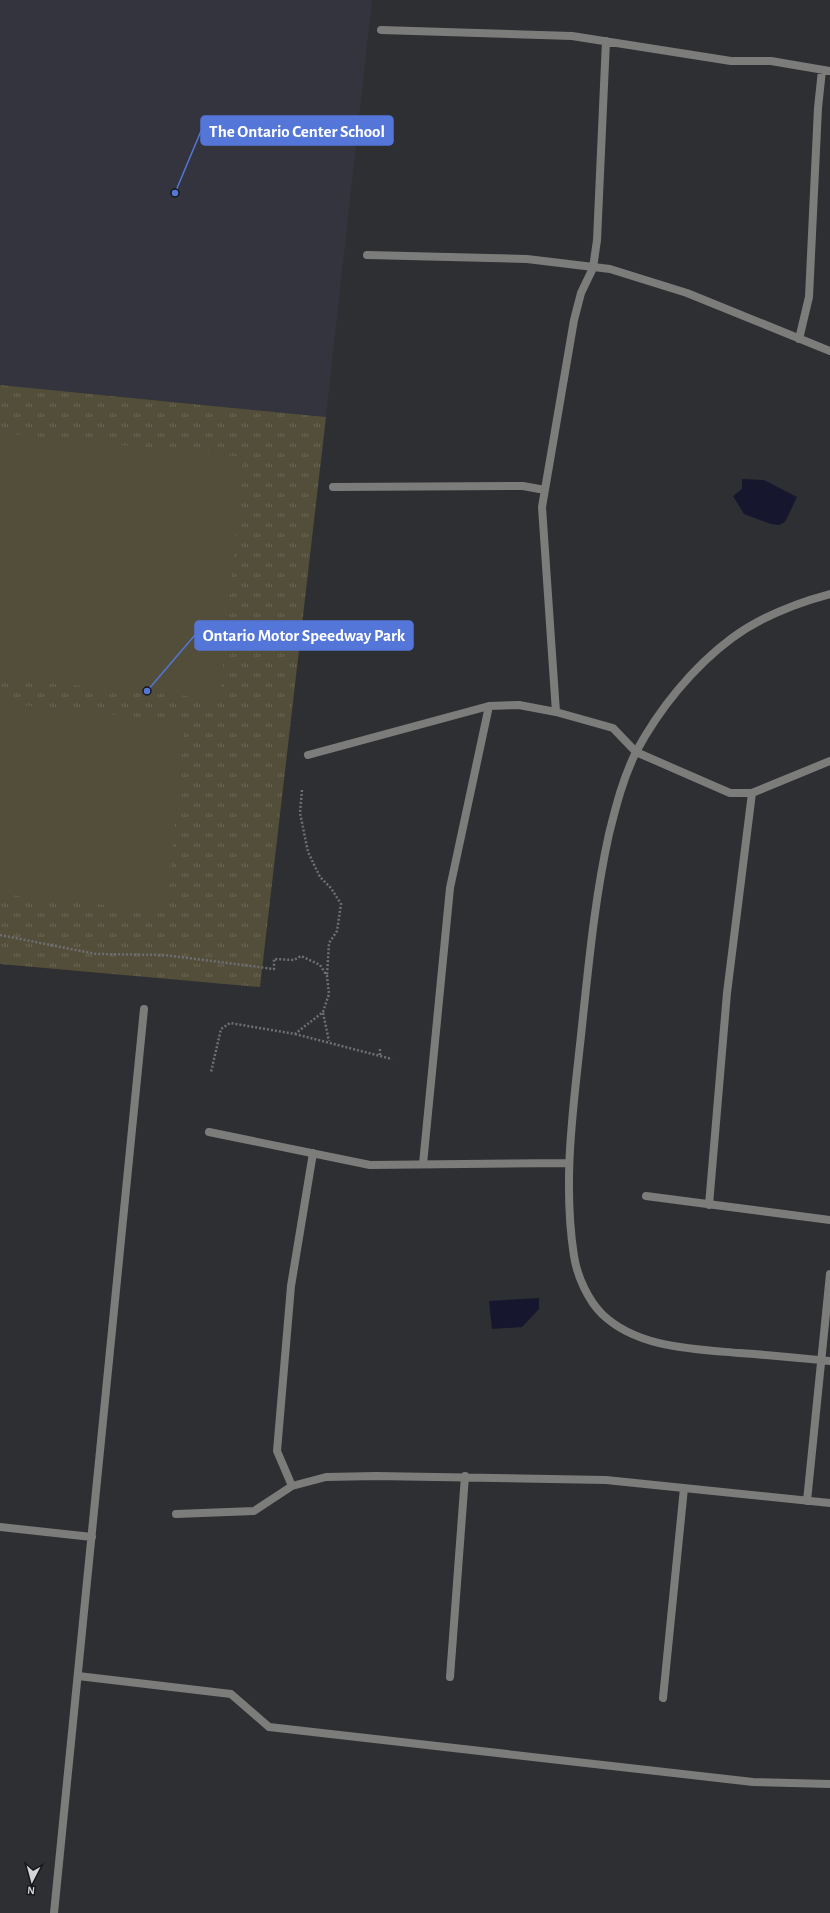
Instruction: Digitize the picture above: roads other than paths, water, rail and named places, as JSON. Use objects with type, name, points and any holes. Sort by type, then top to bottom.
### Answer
[{"type":"lane","points":[[381,30],[572,36],[732,61],[771,61],[826,71],[818,108],[809,297],[799,338]]},
{"type":"lane","points":[[556,712],[542,507],[574,320],[581,293],[593,268],[597,240],[606,41]]},
{"type":"lane","points":[[367,256],[527,259],[610,269],[687,293],[830,351]]},
{"type":"lane","points":[[333,487],[523,486],[545,490]]},
{"type":"lane","points":[[826,1360],[695,1349],[656,1343],[626,1331],[601,1313],[585,1289],[574,1259],[569,1204],[568,1163],[592,924],[601,871],[615,810],[627,772],[636,752],[662,710],[698,669],[733,638],[771,615],[830,594]]},
{"type":"lane","points":[[308,755],[489,706],[519,705],[556,712],[613,728],[636,752],[730,792],[752,793],[830,761]]},
{"type":"lane","points":[[423,1164],[450,888],[489,706]]},
{"type":"lane","points":[[709,1205],[727,993],[752,793]]},
{"type":"lane","points":[[54,1913],[144,1009]]},
{"type":"lane","points":[[209,1132],[370,1165],[568,1163]]},
{"type":"lane","points":[[292,1486],[277,1451],[291,1286],[313,1153]]},
{"type":"lane","points":[[646,1196],[830,1220]]},
{"type":"lane","points":[[807,1501],[826,1360],[830,1274]]},
{"type":"lane","points":[[450,1677],[465,1476]]},
{"type":"lane","points":[[176,1514],[254,1511],[292,1486],[326,1477],[465,1476],[606,1480],[830,1503]]},
{"type":"lane","points":[[663,1698],[684,1488]]},
{"type":"lane","points":[[0,1527],[92,1537]]},
{"type":"lane","points":[[78,1676],[232,1694],[269,1727],[753,1782],[830,1784]]},
{"type":"water","points":[[742,479],[764,480],[797,497],[785,522],[779,525],[771,524],[744,514],[733,496],[742,489]]},
{"type":"water","points":[[539,1298],[539,1309],[522,1327],[492,1329],[489,1301]]},
{"type":"place","name":"The Ontario Center School","points":[[175,193]]},
{"type":"place","name":"Ontario Motor Speedway Park","points":[[147,691]]}]
